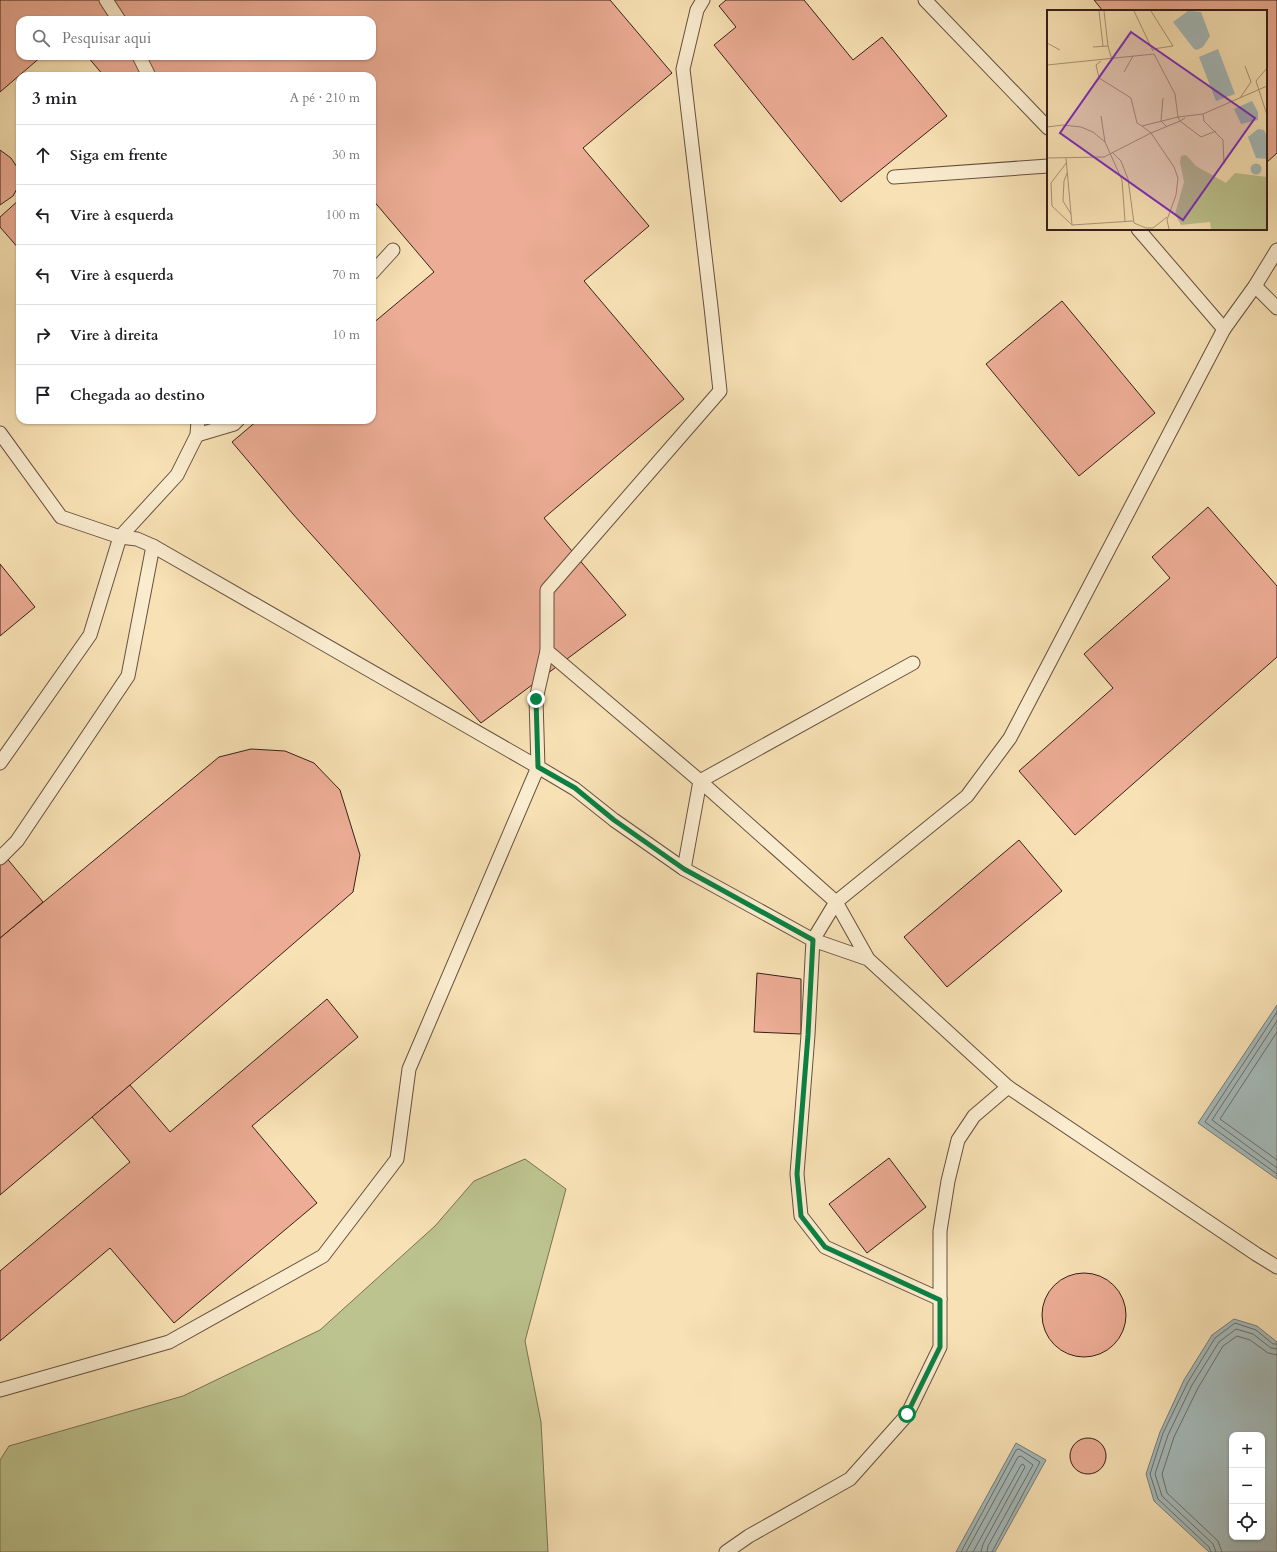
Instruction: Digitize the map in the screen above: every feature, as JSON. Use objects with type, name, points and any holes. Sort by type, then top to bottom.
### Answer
[{"type":"lane","points":[[106,0],[116,16]]},
{"type":"lane","points":[[0,1390],[169,1342],[322,1256],[397,1158],[409,1069],[538,767],[536,699],[547,650],[547,590],[720,391],[712,307],[682,69],[697,10],[703,0]]},
{"type":"lane","points":[[928,1],[1047,127]]},
{"type":"lane","points":[[141,60],[146,72]]},
{"type":"lane","points":[[894,177],[1047,166]]},
{"type":"lane","points":[[1139,230],[1224,329]]},
{"type":"lane","points":[[376,269],[393,250]]},
{"type":"lane","points":[[940,1300],[825,1247],[801,1216],[797,1174],[808,1035],[813,940],[836,902],[967,796],[1010,738],[1224,329],[1255,286],[1277,250]]},
{"type":"lane","points":[[1255,286],[1277,308]]},
{"type":"lane","points":[[0,763],[90,635],[120,537],[177,475],[197,435],[198,424]]},
{"type":"lane","points":[[197,435],[234,424]]},
{"type":"lane","points":[[0,433],[61,517],[120,537],[137,539],[153,546],[575,788],[614,820],[684,869],[813,940],[868,959]]},
{"type":"lane","points":[[0,858],[18,841],[128,676],[153,546]]},
{"type":"lane","points":[[547,650],[700,780],[836,902],[868,959],[1008,1087],[1277,1267]]},
{"type":"lane","points":[[700,780],[913,663]]},
{"type":"lane","points":[[684,869],[700,780]]},
{"type":"lane","points":[[726,1552],[749,1536],[850,1479],[907,1414],[940,1347],[940,1231],[948,1181],[958,1140],[974,1116],[1008,1087]]},
{"type":"green space","points":[[525,1159],[566,1189],[525,1341],[541,1422],[548,1552],[0,1552],[0,1460],[9,1446],[183,1396],[320,1330],[435,1226],[474,1181]]},
{"type":"water","points":[[1277,1005],[1277,1179],[1198,1123]]},
{"type":"water","points":[[1234,1319],[1257,1326],[1277,1342],[1277,1552],[1209,1552],[1154,1501],[1146,1474],[1160,1432],[1184,1380],[1212,1335]]},
{"type":"water","points":[[1016,1443],[1046,1460],[995,1552],[956,1552]]},
{"type":"building","points":[[0,0],[610,0],[672,73],[583,148],[649,226],[584,281],[684,399],[544,518],[626,615],[481,723],[293,514],[232,442],[253,424],[376,424],[376,321],[434,272],[376,204],[376,72],[101,72],[90,60],[376,60],[376,16],[16,16],[16,60],[37,60],[23,72],[16,72],[16,78],[0,92]]},
{"type":"building","points":[[726,0],[804,0],[853,60],[882,37],[947,116],[841,202],[714,45],[736,27],[719,6]]},
{"type":"building","points":[[1094,0],[1277,0],[1277,153],[1267,162],[1267,10],[1102,10]]},
{"type":"building","points":[[0,150],[11,158],[16,166],[16,191],[13,196],[0,205]]},
{"type":"building","points":[[16,203],[16,245],[0,227],[0,217]]},
{"type":"building","points":[[1062,301],[1155,413],[1079,476],[986,364]]},
{"type":"building","points":[[1208,507],[1277,586],[1277,657],[1075,835],[1019,771],[1113,688],[1084,654],[1170,578],[1152,557]]},
{"type":"building","points":[[0,564],[35,607],[0,636]]},
{"type":"building","points":[[251,749],[285,751],[314,763],[340,790],[360,855],[353,892],[130,1085],[0,1195],[0,938],[219,757]]},
{"type":"building","points":[[1019,840],[1062,891],[947,987],[904,937]]},
{"type":"building","points":[[0,850],[43,902],[0,938]]},
{"type":"building","points":[[757,973],[801,979],[801,1034],[754,1032]]},
{"type":"building","points":[[327,999],[358,1037],[252,1126],[317,1203],[174,1323],[110,1248],[0,1341],[0,1271],[130,1162],[92,1117],[130,1085],[170,1132]]},
{"type":"building","points":[[889,1158],[926,1207],[867,1253],[829,1204]]},
{"type":"building","points":[[1084,1273],[1092,1274],[1107,1280],[1119,1292],[1125,1307],[1125,1323],[1119,1338],[1107,1350],[1092,1356],[1084,1357],[1076,1356],[1061,1350],[1049,1338],[1043,1323],[1042,1315],[1043,1307],[1049,1292],[1061,1280],[1076,1274]]},
{"type":"building","points":[[1091,1438],[1101,1443],[1105,1449],[1105,1463],[1101,1469],[1095,1473],[1085,1474],[1075,1469],[1071,1463],[1070,1453],[1075,1443],[1081,1439]]},
{"type":"route","points":[[536,699],[538,767],[575,788],[614,820],[684,869],[813,940],[808,1035],[797,1174],[801,1216],[825,1247],[940,1300],[940,1347],[907,1414]]}]
